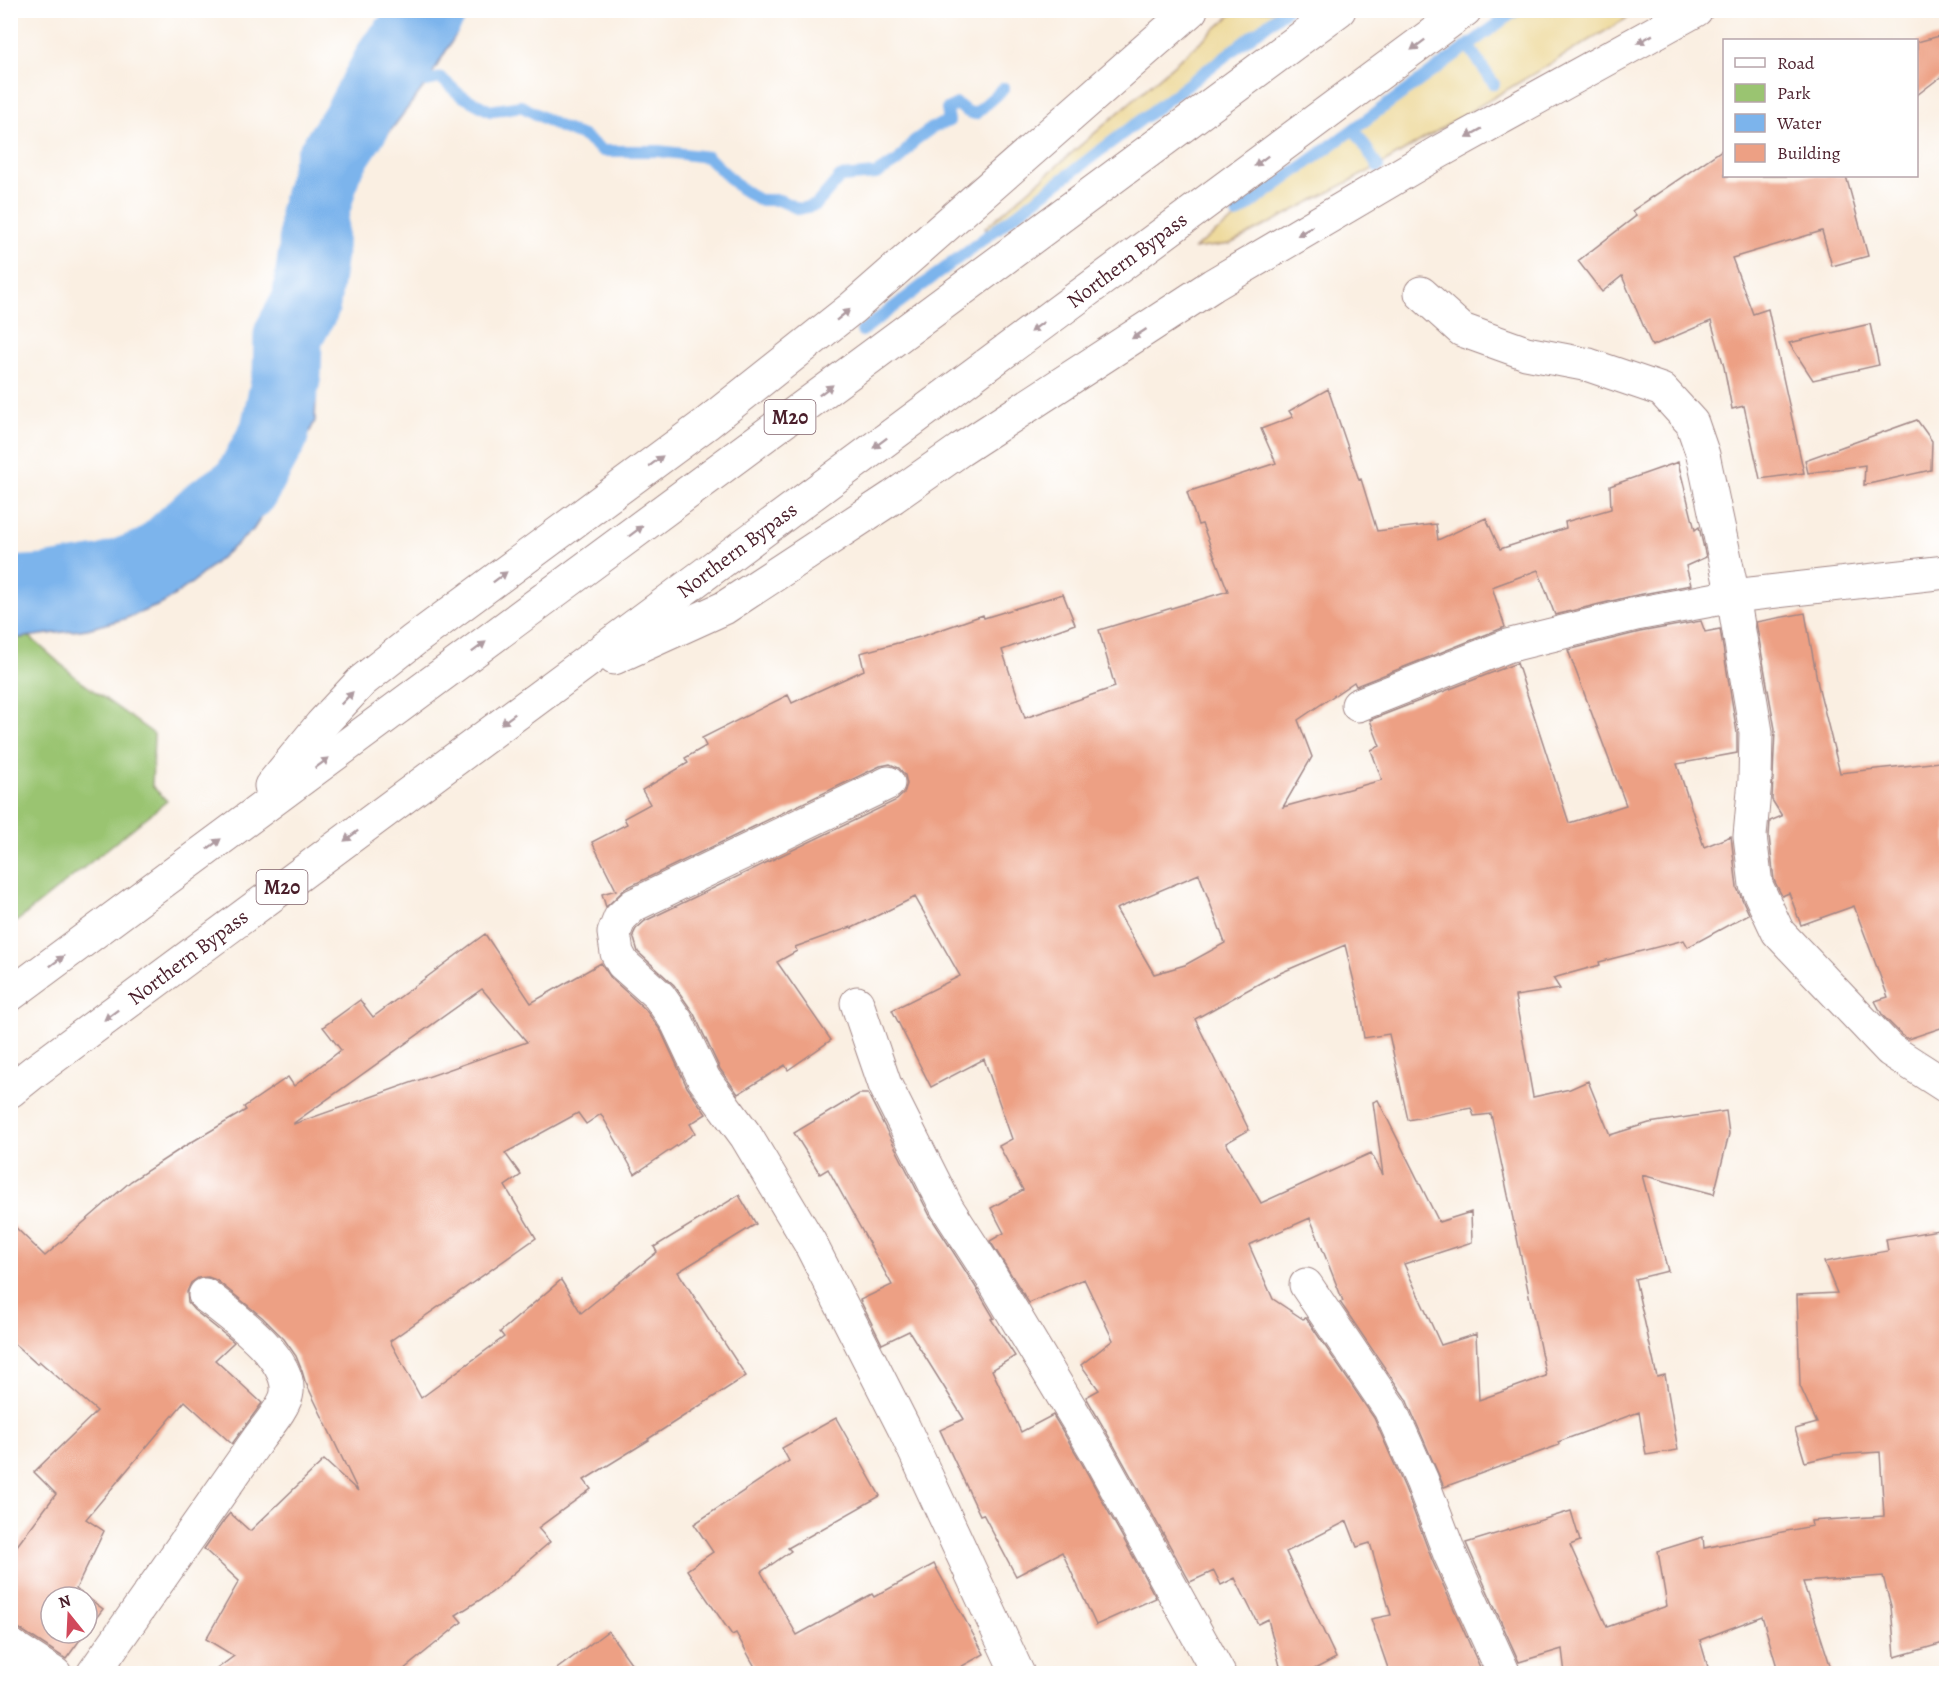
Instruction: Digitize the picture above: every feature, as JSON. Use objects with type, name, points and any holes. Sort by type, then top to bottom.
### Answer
[{"type":"main road","points":[[242,823],[321,724],[363,681],[424,633],[706,424],[852,308],[1191,10]]},
{"type":"main road","name":"M20","points":[[10,995],[1339,10]]},
{"type":"main road","name":"Northern Bypass","points":[[10,1091],[1465,10]]},
{"type":"main road","points":[[555,685],[724,608],[1213,285],[1437,153],[1696,10]]},
{"type":"main road","points":[[1421,293],[1462,330],[1526,353],[1589,365],[1662,390],[1692,423],[1699,444],[1733,596],[1756,732],[1750,836],[1756,885],[1778,932],[1890,1050],[1947,1086]]},
{"type":"main road","points":[[1358,705],[1507,646],[1636,614],[1733,596],[1947,572]]},
{"type":"main road","points":[[888,783],[634,905],[620,918],[614,933],[617,953],[623,964],[659,996],[677,1022],[704,1079],[757,1152],[810,1243],[904,1428],[1018,1674]]},
{"type":"main road","points":[[857,1002],[885,1085],[947,1208],[991,1276],[1096,1451],[1219,1674]]},
{"type":"main road","points":[[1306,1285],[1390,1409],[1422,1481],[1449,1552],[1504,1674]]},
{"type":"main road","points":[[93,1674],[258,1440],[282,1405],[287,1392],[284,1375],[271,1353],[253,1333],[205,1295]]},
{"type":"main road","points":[[10,1645],[55,1674]]},
{"type":"green space","points":[[30,637],[79,680],[154,734],[152,786],[167,801],[11,926],[11,639]]},
{"type":"sand","points":[[1237,10],[1290,11],[989,233],[985,228]]},
{"type":"sand","points":[[1514,11],[1639,11],[1375,168],[1230,244],[1193,249],[1327,152],[1325,149]]},
{"type":"water","points":[[426,11],[470,11],[428,81],[370,158],[350,190],[335,243],[334,299],[327,329],[318,349],[315,421],[285,481],[253,530],[193,582],[162,604],[124,619],[87,629],[11,639],[11,593],[33,593],[65,600],[108,598],[121,586],[143,582],[173,567],[201,544],[242,503],[264,459],[276,428],[274,384],[290,348],[306,274],[326,206],[340,169],[365,122],[400,67],[423,40]]},
{"type":"building","points":[[1947,34],[1947,72],[1918,94],[1918,42]]},
{"type":"building","points":[[1723,149],[1723,177],[1846,177],[1868,256],[1832,266],[1822,231],[1732,258],[1753,314],[1768,309],[1804,473],[1760,479],[1744,406],[1732,409],[1724,367],[1711,321],[1652,346],[1622,276],[1602,292],[1578,261],[1636,216],[1632,211]]},
{"type":"building","points":[[1870,324],[1879,365],[1813,380],[1789,343]]},
{"type":"building","points":[[1328,389],[1359,480],[1361,479],[1377,531],[1436,524],[1438,540],[1486,518],[1500,549],[1566,528],[1565,522],[1611,509],[1610,486],[1678,462],[1695,530],[1699,527],[1706,557],[1686,566],[1691,585],[1632,596],[1555,615],[1538,570],[1492,587],[1505,627],[1356,686],[1354,682],[1298,720],[1312,757],[1283,807],[1382,780],[1371,750],[1380,746],[1370,720],[1517,663],[1569,823],[1626,805],[1568,650],[1640,632],[1701,621],[1705,632],[1720,629],[1737,733],[1737,753],[1677,764],[1704,847],[1731,836],[1737,888],[1749,914],[1688,947],[1684,940],[1599,962],[1600,965],[1553,978],[1560,989],[1515,996],[1533,1097],[1570,1089],[1588,1081],[1610,1135],[1649,1123],[1726,1111],[1729,1134],[1714,1194],[1642,1175],[1668,1271],[1635,1279],[1657,1377],[1665,1375],[1678,1450],[1646,1455],[1639,1412],[1558,1442],[1559,1445],[1444,1487],[1406,1399],[1340,1302],[1343,1301],[1310,1218],[1249,1245],[1273,1299],[1303,1319],[1306,1318],[1374,1418],[1405,1488],[1432,1560],[1483,1674],[1390,1674],[1371,1619],[1391,1615],[1370,1543],[1357,1547],[1347,1521],[1286,1552],[1336,1658],[1305,1674],[1282,1674],[1268,1619],[1258,1624],[1235,1578],[1221,1585],[1214,1571],[1190,1582],[1086,1397],[1099,1390],[1081,1365],[1113,1340],[1084,1279],[1029,1303],[990,1241],[1004,1233],[991,1208],[1023,1190],[999,1146],[1012,1139],[984,1059],[931,1087],[892,1010],[960,976],[915,897],[852,928],[795,947],[797,951],[777,962],[831,1040],[788,1070],[785,1065],[738,1094],[720,1069],[694,1014],[674,985],[638,952],[633,935],[645,921],[897,800],[904,793],[907,784],[905,775],[899,768],[890,764],[880,766],[626,888],[606,907],[602,894],[616,890],[592,842],[627,824],[624,818],[650,804],[642,790],[688,763],[685,758],[706,746],[702,738],[788,695],[792,703],[864,670],[860,653],[920,637],[983,615],[984,618],[1063,594],[1075,624],[1002,650],[1025,718],[1115,687],[1099,630],[1228,591],[1202,524],[1198,525],[1187,492],[1276,463],[1261,429],[1293,417],[1289,411]],"holes":[[[1199,874],[1225,943],[1185,965],[1154,974],[1116,909]],[[1345,945],[1359,1002],[1364,1038],[1389,1034],[1408,1120],[1471,1108],[1474,1116],[1491,1114],[1546,1376],[1479,1400],[1476,1334],[1441,1345],[1404,1264],[1472,1242],[1471,1212],[1439,1222],[1378,1100],[1373,1102],[1383,1175],[1371,1153],[1261,1203],[1226,1143],[1249,1130],[1195,1019],[1271,977]]]},
{"type":"building","points":[[1917,420],[1932,441],[1931,470],[1864,485],[1865,465],[1808,473],[1805,460]]},
{"type":"building","points":[[1805,613],[1818,685],[1840,773],[1940,762],[1947,786],[1947,1026],[1908,1039],[1883,1016],[1875,1001],[1888,997],[1854,906],[1801,925],[1789,893],[1782,896],[1774,880],[1769,836],[1770,821],[1782,816],[1772,800],[1775,729],[1756,622]]},
{"type":"building","points":[[485,934],[531,1003],[601,963],[611,978],[645,1009],[661,1031],[687,1087],[706,1114],[690,1124],[695,1133],[635,1174],[601,1114],[586,1124],[578,1113],[505,1153],[521,1175],[505,1186],[536,1238],[390,1341],[421,1398],[504,1337],[500,1332],[561,1280],[581,1313],[657,1252],[654,1247],[739,1195],[756,1224],[678,1272],[746,1376],[584,1480],[591,1489],[538,1528],[550,1542],[491,1593],[456,1615],[462,1622],[398,1674],[210,1674],[234,1656],[206,1639],[239,1581],[204,1549],[225,1519],[230,1513],[250,1531],[324,1460],[358,1491],[305,1381],[296,1356],[284,1339],[262,1317],[216,1280],[208,1277],[198,1278],[191,1283],[187,1292],[188,1303],[234,1342],[215,1360],[262,1403],[232,1444],[185,1401],[86,1519],[104,1531],[78,1585],[39,1585],[39,1641],[20,1629],[10,1626],[10,1555],[56,1494],[34,1472],[97,1411],[39,1361],[37,1364],[10,1340],[10,1222],[45,1256],[131,1181],[246,1110],[244,1107],[288,1077],[294,1086],[341,1050],[323,1027],[360,1000],[373,1017]],"holes":[[[482,989],[527,1042],[294,1124]]]},
{"type":"building","points":[[859,1094],[868,1094],[930,1216],[975,1286],[994,1318],[991,1319],[1015,1356],[992,1370],[1021,1432],[1053,1415],[1156,1598],[1096,1625],[1062,1552],[1016,1576],[983,1514],[980,1515],[940,1430],[964,1419],[909,1331],[882,1344],[860,1300],[892,1285],[828,1169],[820,1174],[794,1133]]},
{"type":"building","points":[[1938,1230],[1947,1298],[1947,1642],[1895,1657],[1891,1606],[1883,1576],[1803,1582],[1833,1674],[1779,1674],[1762,1616],[1700,1640],[1710,1674],[1565,1674],[1562,1649],[1519,1662],[1466,1543],[1571,1511],[1580,1541],[1570,1545],[1607,1627],[1667,1606],[1658,1551],[1703,1537],[1704,1548],[1812,1526],[1811,1521],[1884,1516],[1880,1452],[1834,1455],[1805,1462],[1795,1429],[1817,1423],[1800,1386],[1797,1295],[1837,1293],[1824,1262],[1888,1251],[1886,1239]]},
{"type":"building","points":[[836,1418],[880,1496],[788,1548],[791,1551],[761,1572],[797,1635],[872,1594],[874,1597],[934,1564],[984,1654],[948,1674],[759,1674],[736,1633],[732,1635],[687,1570],[713,1552],[694,1524],[789,1461],[782,1448]]},
{"type":"building","points":[[608,1631],[639,1674],[550,1674]]},
{"type":"building","points":[[45,1645],[76,1645],[66,1659]]},
{"type":"waterway","points":[[10,591],[44,589],[106,579],[156,560],[208,512],[245,487],[274,434],[287,374],[288,336],[306,303],[313,251],[314,214],[328,164],[357,120],[391,57],[432,10]]},
{"type":"waterway","points":[[862,331],[1286,10]]},
{"type":"waterway","points":[[1237,214],[1517,10]]},
{"type":"waterway","points":[[1469,47],[1494,84]]},
{"type":"waterway","points":[[391,57],[427,81],[441,78],[460,95],[490,111],[521,106],[562,128],[583,136],[603,151],[658,151],[708,157],[740,188],[759,200],[779,200],[799,209],[816,205],[840,177],[876,174],[899,160],[914,141],[932,128],[949,121],[947,109],[957,104],[975,114],[1004,88]]},
{"type":"waterway","points":[[1355,130],[1378,167]]}]
